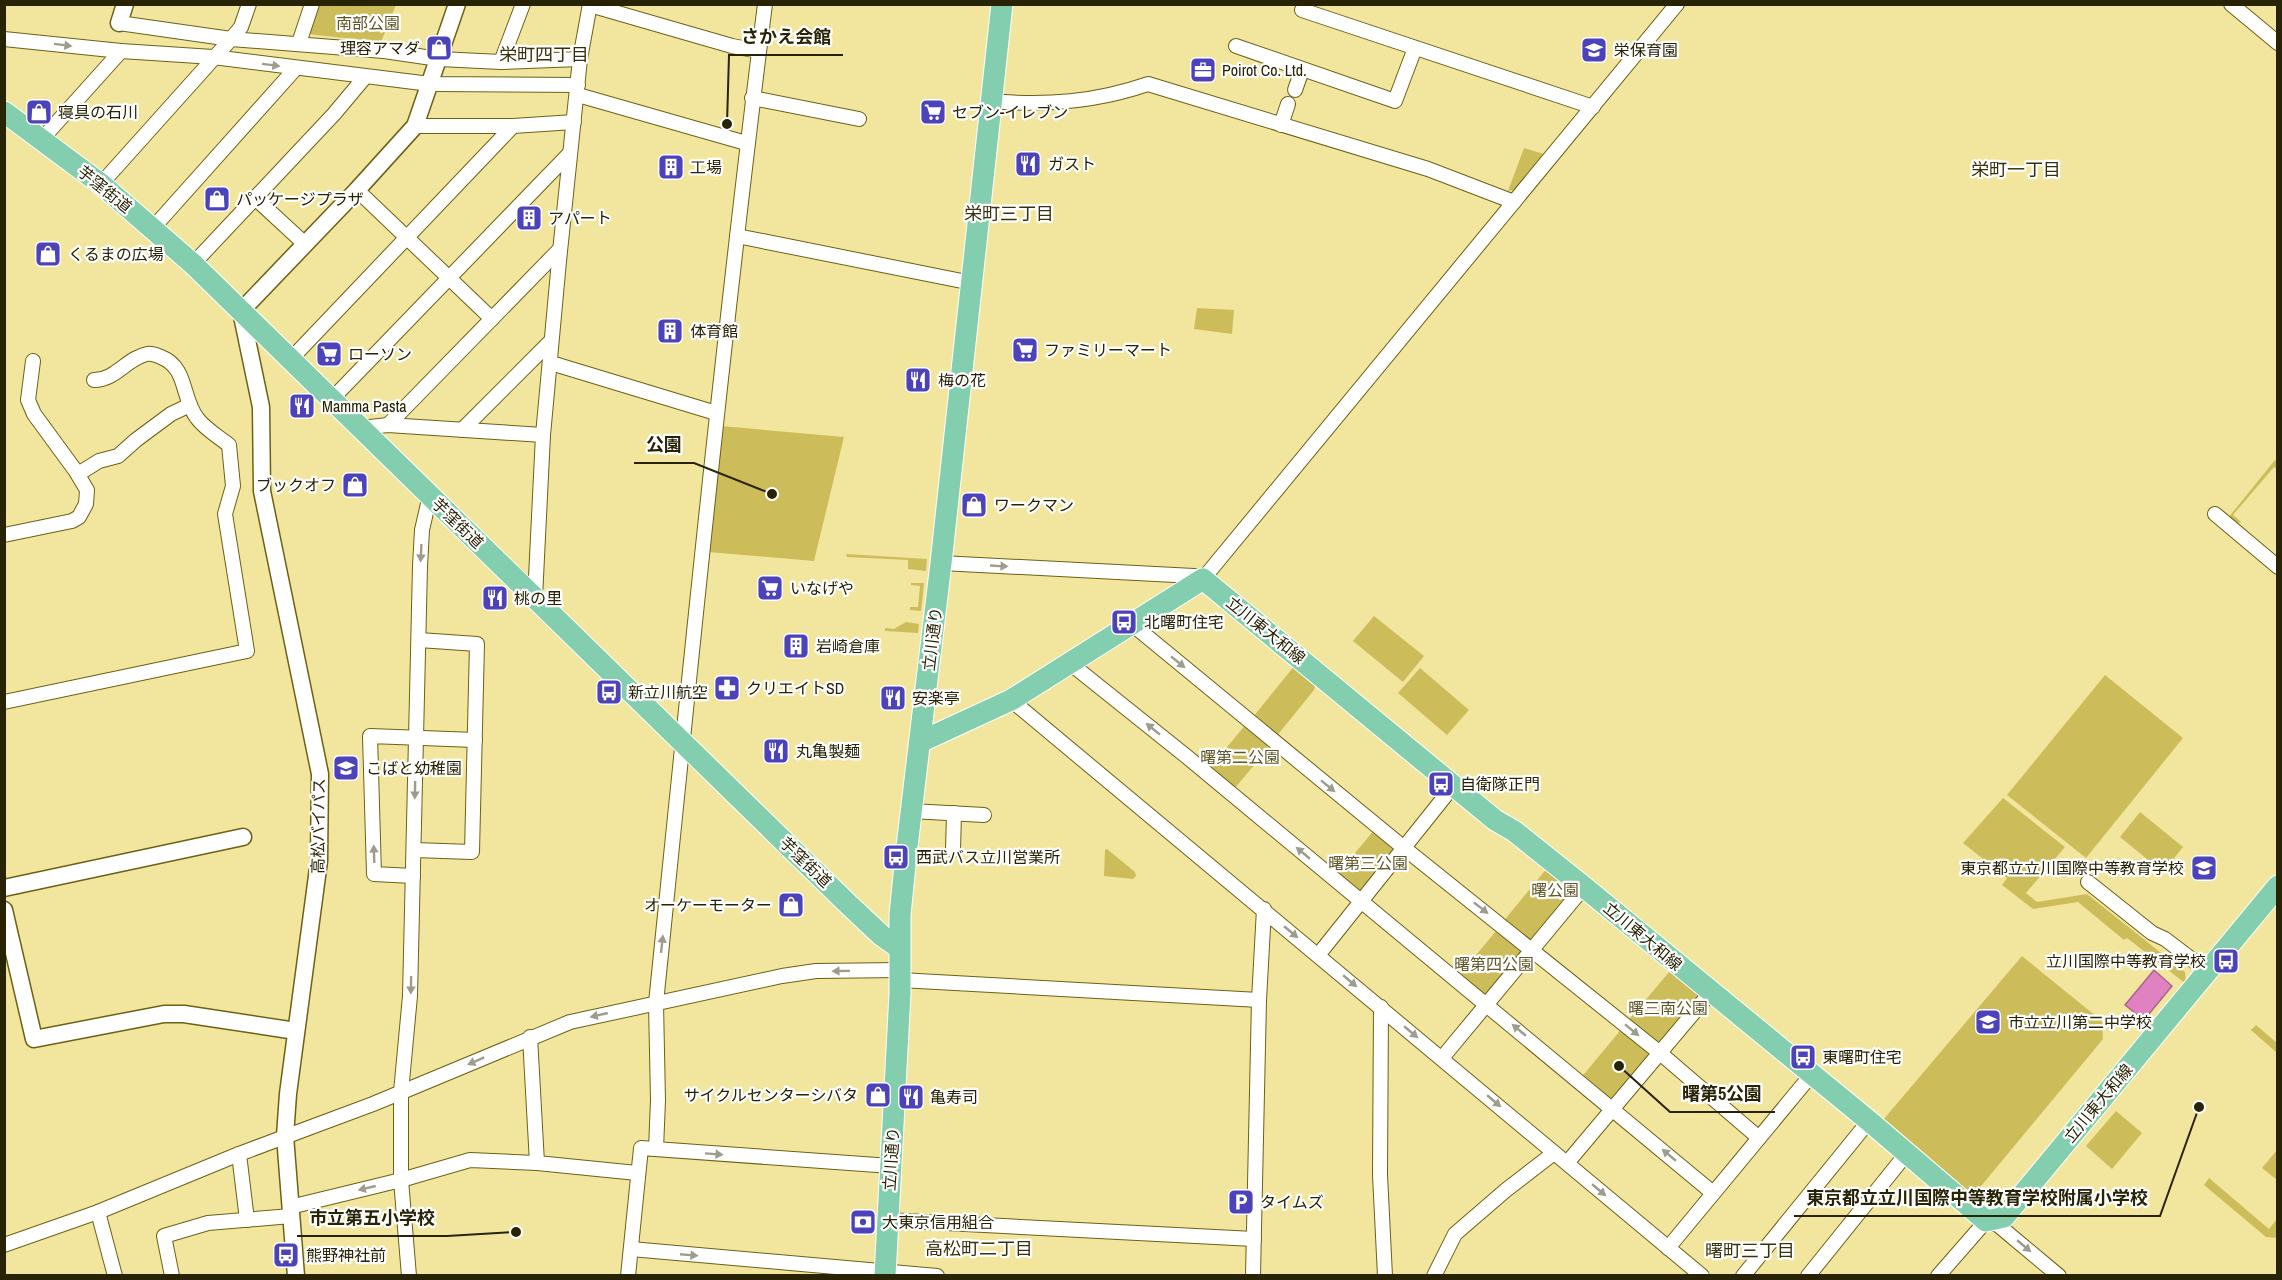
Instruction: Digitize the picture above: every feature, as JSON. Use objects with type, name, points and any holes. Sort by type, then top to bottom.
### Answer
[{"type":"main road","name":"立川通り","points":[[885,1274],[900,975],[899,948],[911,811],[941,563],[1002,4]]},
{"type":"main road","name":"芋窪街道","points":[[4,112],[101,184],[193,264],[868,922],[899,948]]},
{"type":"main road","points":[[920,742],[1011,700],[1203,579]]},
{"type":"main road","name":"立川東大和線","points":[[1203,579],[1495,820],[1514,831],[1584,887],[1869,1121],[1986,1221],[2004,1217],[2277,886]]},
{"type":"street","points":[[125,4],[118,23],[231,39],[501,62],[580,59]]},
{"type":"street","points":[[101,184],[241,27],[249,4]]},
{"type":"street","points":[[299,43],[312,4]]},
{"type":"street","points":[[241,311],[416,126],[457,4]]},
{"type":"street","points":[[501,62],[523,4]]},
{"type":"street","points":[[656,1149],[658,1100],[656,1003],[716,413],[746,143],[765,4]]},
{"type":"street","points":[[941,563],[1194,576],[1203,579],[1677,4]]},
{"type":"street","points":[[2231,4],[2277,43]]},
{"type":"street","points":[[535,598],[543,435],[551,363],[551,341],[580,59],[590,5],[732,46],[759,51]]},
{"type":"street","points":[[1302,10],[1593,107]]},
{"type":"street","points":[[4,39],[121,51],[213,57],[430,84],[578,90],[746,143]]},
{"type":"street","points":[[1236,46],[1395,101],[1415,48]]},
{"type":"street","points":[[42,139],[121,51]]},
{"type":"street","points":[[153,228],[296,68]]},
{"type":"street","points":[[1295,90],[1302,70]]},
{"type":"street","points":[[193,264],[334,114],[365,77]]},
{"type":"street","points":[[991,101],[1069,102],[1117,95],[1148,84],[1428,169],[1514,202]]},
{"type":"street","points":[[752,98],[859,119]]},
{"type":"street","points":[[1281,124],[1288,104]]},
{"type":"street","points":[[416,126],[513,126],[574,122]]},
{"type":"street","points":[[290,360],[513,126]]},
{"type":"street","points":[[331,400],[569,154]]},
{"type":"street","points":[[357,190],[492,319]]},
{"type":"street","points":[[255,198],[305,244]]},
{"type":"street","points":[[737,236],[972,283]]},
{"type":"street","points":[[388,425],[560,249]]},
{"type":"street","name":"高松バイパス","points":[[241,311],[261,407],[262,490],[320,774],[319,861],[296,1031],[285,1136],[296,1275]]},
{"type":"street","points":[[462,430],[551,341]]},
{"type":"street","points":[[4,702],[247,651],[225,514],[233,486],[229,445],[197,419],[189,405],[177,367],[163,358],[150,353],[141,356],[103,380],[94,380]]},
{"type":"street","points":[[4,535],[72,521],[79,517],[86,504],[87,490],[34,414],[28,400],[33,360]]},
{"type":"street","points":[[551,363],[716,413]]},
{"type":"street","points":[[78,474],[99,461],[118,456],[171,414],[189,405]]},
{"type":"street","points":[[360,428],[388,425],[543,435]]},
{"type":"street","points":[[409,1275],[401,1180],[401,1092],[410,996],[422,530],[430,495]]},
{"type":"street","points":[[2215,514],[2277,567]]},
{"type":"street","points":[[1133,625],[1404,848],[1660,1053],[1759,1138]]},
{"type":"street","points":[[414,850],[472,852],[477,644],[418,640]]},
{"type":"street","points":[[1071,664],[1713,1192]]},
{"type":"street","points":[[1011,700],[1702,1275]]},
{"type":"street","points":[[413,876],[374,874],[370,736],[475,740]]},
{"type":"street","points":[[1319,954],[1454,785]]},
{"type":"street","points":[[911,811],[984,815]]},
{"type":"street","points":[[953,850],[954,813]]},
{"type":"street","points":[[4,888],[243,837]]},
{"type":"street","points":[[2088,882],[2152,933],[2165,939],[2207,971]]},
{"type":"street","points":[[1445,1061],[1487,1004],[1584,887]]},
{"type":"street","points":[[1253,1275],[1259,1000],[1264,909]]},
{"type":"street","points":[[4,910],[34,1039],[164,1014],[184,1014],[296,1031]]},
{"type":"street","points":[[4,1245],[99,1212],[570,1022],[816,971],[1259,1000]]},
{"type":"street","points":[[1567,1163],[1712,992]]},
{"type":"street","points":[[1381,1007],[1380,1175],[1385,1275]]},
{"type":"street","points":[[530,1037],[537,1163]]},
{"type":"street","points":[[1668,1248],[1812,1074]]},
{"type":"street","points":[[1743,1275],[1869,1121]]},
{"type":"street","points":[[628,1275],[641,1148],[891,1166]]},
{"type":"street","points":[[1434,1275],[1455,1234],[1554,1152]]},
{"type":"street","points":[[239,1154],[246,1220]]},
{"type":"street","points":[[1808,1275],[1907,1154]]},
{"type":"street","points":[[172,1275],[164,1236],[208,1223],[246,1220],[290,1211],[334,1196],[470,1160],[537,1163],[637,1173]]},
{"type":"street","points":[[99,1212],[115,1275]]},
{"type":"street","points":[[887,1220],[1254,1239]]},
{"type":"street","points":[[1938,1275],[1986,1221],[1998,1225],[2059,1275]]},
{"type":"street","points":[[631,1249],[885,1274],[937,1275]]},
{"type":"green space","name":"南部公園","points":[[317,5],[396,5],[381,42],[307,34]]},
{"type":"green space","points":[[1524,148],[1544,154],[1514,190],[1508,191]]},
{"type":"green space","points":[[1197,308],[1234,310],[1232,334],[1194,329]]},
{"type":"green space","points":[[721,426],[844,437],[814,561],[708,552]]},
{"type":"green space","points":[[2275,460],[2277,469],[2274,467],[2233,515],[2241,522],[2235,524],[2228,518]]},
{"type":"green space","points":[[846,554],[927,559],[926,571],[908,569],[908,560],[847,557]]},
{"type":"green space","points":[[911,583],[924,583],[921,611],[910,610],[910,607],[918,607],[920,586],[911,585]]},
{"type":"green space","points":[[1374,616],[1424,656],[1403,682],[1353,641]]},
{"type":"green space","points":[[906,622],[919,624],[918,633],[885,631],[885,628],[894,629]]},
{"type":"green space","points":[[1295,665],[1316,682],[1314,690],[1276,737],[1253,717]]},
{"type":"green space","points":[[1420,668],[1469,710],[1447,735],[1398,693]]},
{"type":"green space","points":[[2105,675],[2183,738],[2086,858],[2007,795]]},
{"type":"green space","name":"曙第二公園","points":[[1247,723],[1272,744],[1234,789],[1208,770]]},
{"type":"green space","points":[[2003,798],[2065,847],[2026,893],[2037,902],[2087,894],[2185,972],[2186,984],[2127,938],[2124,940],[2078,902],[2033,909],[2002,885],[2007,878],[1963,843]]},
{"type":"green space","points":[[2140,812],[2183,847],[2163,872],[2120,837]]},
{"type":"green space","name":"曙第三公園","points":[[1375,829],[1400,850],[1361,897],[1336,876]]},
{"type":"green space","points":[[1107,849],[1135,872],[1136,876],[1133,879],[1104,876],[1105,850]]},
{"type":"green space","name":"曙公園","points":[[1552,862],[1583,887],[1532,947],[1502,923]]},
{"type":"green space","name":"曙第四公園","points":[[1501,925],[1531,949],[1487,1003],[1457,978]]},
{"type":"green space","points":[[2022,956],[2102,1021],[2103,1039],[1972,1197],[1883,1120]]},
{"type":"green space","name":"曙三南公園","points":[[1676,964],[1709,992],[1659,1050],[1626,1023]]},
{"type":"green space","points":[[2256,1025],[2277,1043],[2277,1053],[2251,1030]]},
{"type":"green space","points":[[1624,1026],[1657,1053],[1613,1106],[1580,1079]]},
{"type":"green space","points":[[2116,1111],[2142,1133],[2112,1169],[2086,1146]]},
{"type":"green space","points":[[2277,1150],[2277,1180],[2262,1168]]},
{"type":"green space","points":[[2209,1178],[2269,1229],[2277,1219],[2277,1236],[2275,1238],[2266,1237],[2204,1185]]},
{"type":"shaded area","points":[[2154,970],[2172,986],[2144,1020],[2125,1005]]},
{"type":"place","name":"理容アマダ","points":[[439,48]]},
{"type":"place","name":"栄保育園","points":[[1594,50]]},
{"type":"place","name":"Poirot Co. Ltd.","points":[[1203,70]]},
{"type":"place","name":"寝具の石川","points":[[39,112]]},
{"type":"place","name":"セブン-イレブン","points":[[933,112]]},
{"type":"place","name":"さかえ会館","points":[[727,124]]},
{"type":"place","name":"ガスト","points":[[1028,164]]},
{"type":"place","name":"工場","points":[[671,167]]},
{"type":"place","name":"パッケージプラザ","points":[[217,199]]},
{"type":"place","name":"アパート","points":[[529,218]]},
{"type":"place","name":"くるまの広場","points":[[48,254]]},
{"type":"place","name":"体育館","points":[[670,331]]},
{"type":"place","name":"ファミリーマート","points":[[1025,350]]},
{"type":"place","name":"ローソン","points":[[329,354]]},
{"type":"place","name":"梅の花","points":[[918,380]]},
{"type":"place","name":"Mamma Pasta","points":[[302,406]]},
{"type":"place","name":"ブックオフ","points":[[355,485]]},
{"type":"place","name":"公園","points":[[772,494]]},
{"type":"place","name":"ワークマン","points":[[974,505]]},
{"type":"place","name":"いなげや","points":[[770,588]]},
{"type":"place","name":"桃の里","points":[[495,598]]},
{"type":"place","name":"北曙町住宅","points":[[1124,622]]},
{"type":"place","name":"岩崎倉庫","points":[[796,646]]},
{"type":"place","name":"クリエイトSD","points":[[727,688]]},
{"type":"place","name":"新立川航空","points":[[609,692]]},
{"type":"place","name":"安楽亭","points":[[893,698]]},
{"type":"place","name":"丸亀製麺","points":[[776,751]]},
{"type":"place","name":"こばと幼稚園","points":[[346,768]]},
{"type":"place","name":"自衛隊正門","points":[[1441,784]]},
{"type":"place","name":"西武バス立川営業所","points":[[896,857]]},
{"type":"place","name":"東京都立立川国際中等教育学校","points":[[2204,868]]},
{"type":"place","name":"オーケーモーター","points":[[791,905]]},
{"type":"place","name":"立川国際中等教育学校","points":[[2226,961]]},
{"type":"place","name":"市立立川第二中学校","points":[[1988,1022]]},
{"type":"place","name":"東曙町住宅","points":[[1803,1057]]},
{"type":"place","name":"曙第5公園","points":[[1619,1066]]},
{"type":"place","name":"サイクルセンターシバタ","points":[[878,1095]]},
{"type":"place","name":"亀寿司","points":[[911,1097]]},
{"type":"place","name":"東京都立立川国際中等教育学校附属小学校","points":[[2199,1107]]},
{"type":"place","name":"タイムズ","points":[[1241,1202]]},
{"type":"place","name":"大東京信用組合","points":[[863,1222]]},
{"type":"place","name":"市立第五小学校","points":[[516,1232]]},
{"type":"place","name":"熊野神社前","points":[[286,1255]]},
{"type":"district","name":"栄町四丁目","points":[[544,55]]},
{"type":"district","name":"栄町一丁目","points":[[2016,170]]},
{"type":"district","name":"栄町三丁目","points":[[1009,214]]},
{"type":"district","name":"高松町二丁目","points":[[979,1249]]},
{"type":"district","name":"曙町三丁目","points":[[1750,1251]]}]
